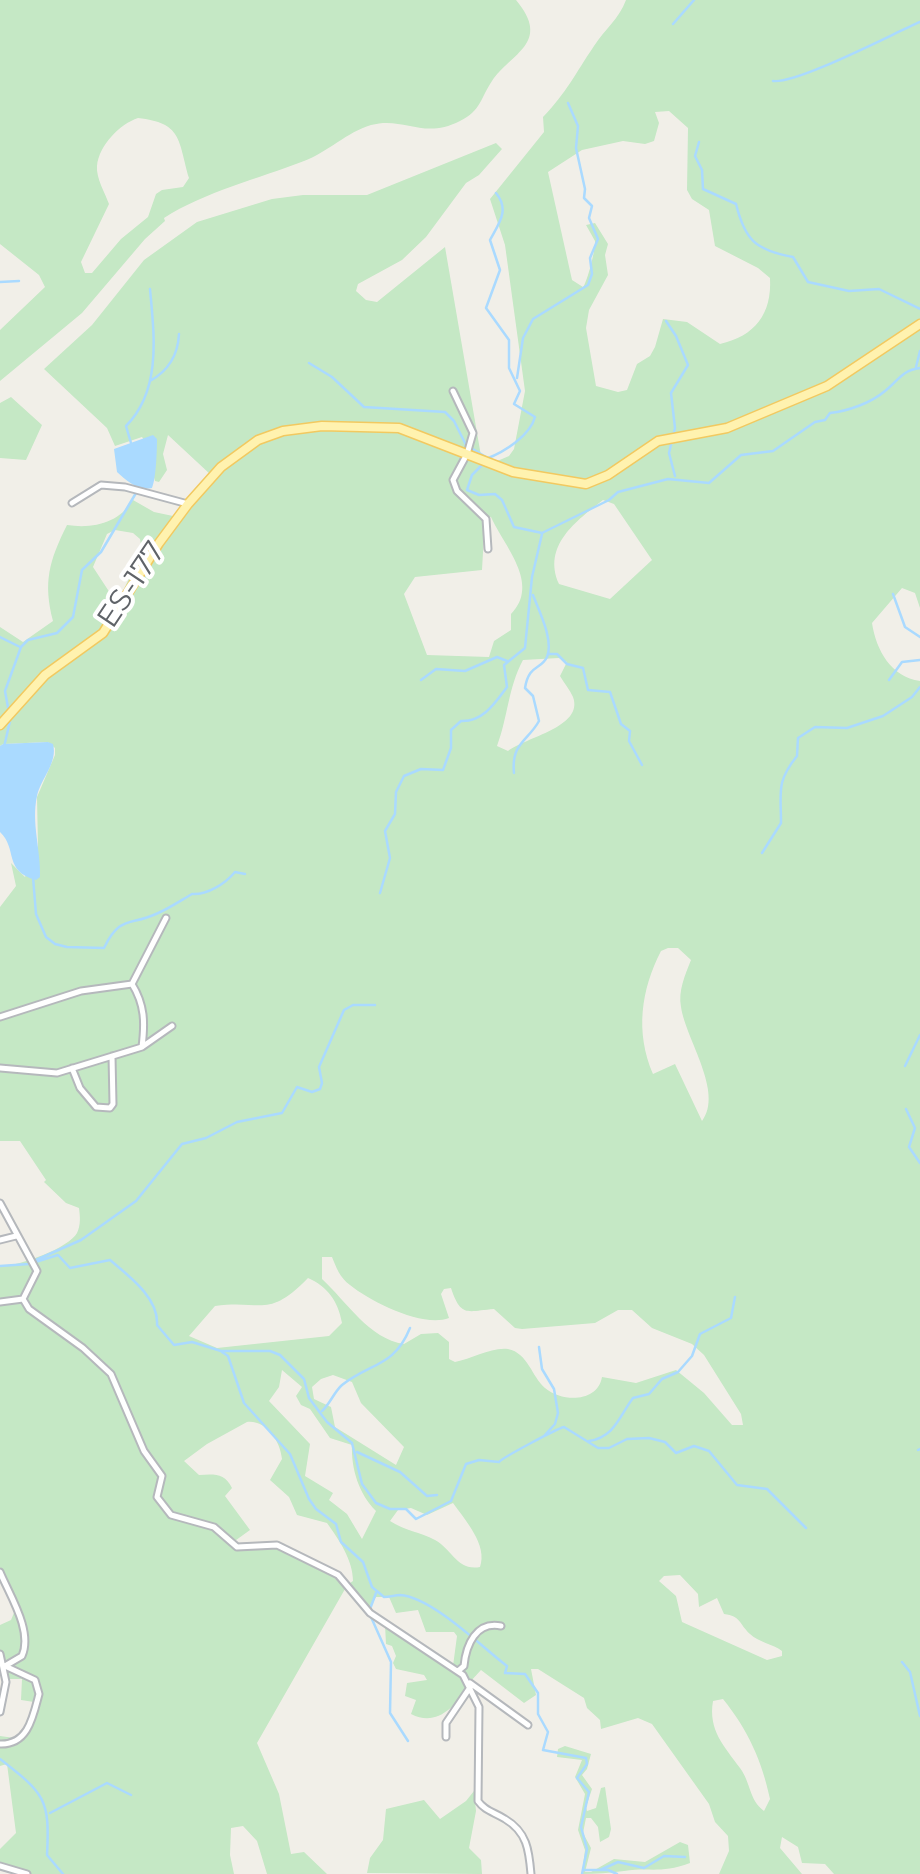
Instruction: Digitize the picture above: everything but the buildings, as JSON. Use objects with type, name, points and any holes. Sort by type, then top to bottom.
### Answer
[{"type":"main road","name":"ES-177","points":[[0,725],[45,675],[103,633],[188,504],[221,467],[258,440],[296,428],[384,426],[416,432],[513,472],[576,483],[600,480],[658,440],[726,428],[828,386],[920,324]]},
{"type":"street","points":[[453,391],[472,427],[468,454],[452,480],[457,491],[486,519],[488,549]]},
{"type":"street","points":[[72,503],[101,484],[188,504]]},
{"type":"street","points":[[132,984],[166,918]]},
{"type":"street","points":[[0,1017],[81,991],[132,984]]},
{"type":"street","points":[[132,984],[140,998],[145,1022],[142,1047]]},
{"type":"street","points":[[0,1068],[57,1073],[142,1047],[172,1026]]},
{"type":"street","points":[[72,1068],[80,1088],[96,1107],[110,1108],[112,1056]]},
{"type":"street","points":[[0,1202],[37,1271],[22,1299],[0,1302]]},
{"type":"street","points":[[0,1240],[16,1236]]},
{"type":"street","points":[[22,1299],[29,1309],[83,1348],[115,1379],[139,1441],[162,1476],[157,1498],[170,1515],[214,1527],[237,1547],[278,1545],[338,1575],[370,1613],[458,1671],[469,1684],[528,1725]]},
{"type":"street","points":[[0,1572],[26,1643],[22,1656],[3,1669]]},
{"type":"street","points":[[458,1671],[464,1666],[466,1650],[479,1629],[493,1624],[501,1626]]},
{"type":"street","points":[[0,1654],[6,1689],[0,1712]]},
{"type":"street","points":[[0,1744],[18,1742],[40,1694],[35,1680],[3,1669]]},
{"type":"street","points":[[446,1738],[446,1724],[469,1684]]},
{"type":"street","points":[[469,1684],[480,1715],[476,1797],[484,1809],[505,1819],[524,1837],[531,1874]]},
{"type":"street","points":[[0,1866],[27,1874]]},
{"type":"green space","points":[[0,0],[516,0],[526,15],[530,27],[525,46],[500,71],[467,117],[435,128],[394,123],[371,125],[313,157],[214,193],[164,218],[82,313],[0,381],[0,330],[45,287],[39,275],[0,244]],"holes":[[[152,120],[176,135],[189,178],[183,187],[156,194],[148,217],[121,239],[92,273],[85,273],[81,262],[109,204],[97,171],[102,150],[131,121]]]},
{"type":"green space","points":[[626,0],[920,0],[920,608],[915,593],[902,588],[872,623],[887,661],[901,674],[920,681],[920,1874],[834,1874],[825,1864],[802,1863],[798,1847],[782,1837],[780,1848],[802,1874],[719,1874],[729,1851],[728,1836],[652,1724],[638,1718],[601,1729],[600,1720],[587,1708],[584,1698],[538,1669],[531,1669],[536,1695],[524,1703],[481,1670],[470,1682],[453,1666],[457,1636],[454,1632],[426,1632],[418,1610],[396,1613],[389,1597],[376,1597],[366,1614],[345,1589],[257,1743],[279,1794],[291,1854],[304,1852],[327,1874],[267,1874],[257,1841],[243,1826],[231,1828],[234,1874],[23,1874],[19,1868],[0,1867],[0,1849],[16,1833],[7,1764],[0,1766],[0,1736],[22,1739],[34,1702],[21,1700],[22,1679],[6,1679],[0,1655],[0,1625],[11,1620],[16,1608],[0,1567],[0,1266],[30,1260],[64,1245],[77,1233],[80,1220],[79,1208],[66,1203],[44,1182],[20,1141],[0,1141],[0,907],[16,886],[11,863],[25,877],[38,846],[37,797],[55,748],[48,742],[0,746],[0,627],[23,642],[53,621],[48,595],[50,572],[67,525],[105,523],[133,500],[154,512],[173,516],[211,475],[168,435],[163,454],[167,470],[159,482],[155,481],[152,470],[156,457],[142,437],[115,446],[107,428],[44,369],[92,325],[144,260],[197,222],[272,199],[367,195],[496,143],[502,149],[479,175],[466,183],[426,237],[402,260],[358,284],[356,291],[366,300],[377,302],[445,247],[481,456],[495,462],[509,456],[514,449],[525,391],[505,245],[490,199],[544,132],[543,117]],"holes":[[[669,111],[688,128],[687,190],[692,199],[709,210],[715,246],[758,268],[770,278],[770,291],[759,322],[743,335],[720,344],[687,322],[663,319],[650,356],[637,364],[627,390],[618,392],[596,386],[586,328],[589,310],[608,275],[608,244],[595,223],[586,225],[595,241],[591,265],[583,287],[572,280],[548,172],[582,150],[623,141],[654,141],[659,123],[655,112]],[[603,500],[614,504],[652,560],[610,599],[559,584],[555,558],[558,546],[573,526]],[[485,516],[491,517],[521,578],[522,590],[511,614],[511,630],[494,641],[489,657],[427,655],[404,594],[415,577],[482,570]],[[115,530],[133,533],[140,539],[142,551],[115,608],[93,567],[107,534]],[[559,658],[567,662],[560,676],[573,697],[574,707],[562,724],[508,751],[497,746],[523,660]],[[678,948],[691,960],[680,1001],[709,1096],[702,1121],[675,1064],[653,1074],[642,1027],[649,981],[661,951]],[[322,1257],[332,1257],[344,1279],[359,1292],[398,1312],[426,1319],[449,1318],[441,1294],[451,1288],[462,1308],[494,1309],[515,1328],[522,1329],[595,1323],[618,1310],[632,1310],[652,1328],[692,1344],[704,1355],[741,1414],[743,1425],[732,1425],[704,1393],[676,1370],[636,1383],[602,1377],[594,1391],[570,1398],[545,1388],[515,1351],[495,1350],[455,1362],[449,1359],[449,1342],[438,1333],[421,1334],[404,1344],[380,1335],[322,1279]],[[308,1278],[331,1296],[342,1323],[329,1336],[217,1348],[189,1336],[215,1306],[273,1303]],[[282,1370],[302,1387],[296,1396],[330,1438],[352,1445],[357,1481],[376,1511],[362,1539],[347,1514],[329,1500],[333,1493],[305,1476],[310,1444],[269,1401],[279,1387]],[[333,1375],[352,1382],[361,1403],[404,1447],[396,1465],[335,1427],[331,1407],[314,1399],[312,1387],[321,1379]],[[247,1422],[261,1424],[275,1439],[282,1459],[270,1480],[289,1497],[297,1515],[327,1523],[348,1558],[353,1581],[347,1585],[318,1566],[278,1548],[238,1549],[232,1543],[250,1530],[225,1496],[232,1488],[222,1477],[199,1475],[184,1461]],[[453,1503],[478,1542],[480,1567],[460,1563],[435,1540],[390,1521],[398,1510],[411,1508],[427,1515]],[[680,1575],[698,1594],[699,1607],[717,1598],[724,1614],[737,1619],[753,1637],[782,1651],[782,1656],[767,1660],[682,1622],[676,1596],[659,1581],[664,1576]],[[723,1699],[747,1734],[763,1772],[770,1799],[764,1811],[755,1802],[744,1774],[713,1721],[713,1701]]]},
{"type":"green space","points":[[11,397],[42,425],[26,460],[0,458],[0,403]]},
{"type":"green space","points":[[385,1625],[461,1677],[467,1689],[443,1714],[428,1718],[411,1714],[416,1700],[405,1696],[407,1683],[427,1680],[424,1675],[396,1669],[392,1646],[386,1644]]},
{"type":"green space","points":[[565,1746],[591,1754],[582,1775],[592,1789],[587,1811],[596,1808],[601,1788],[605,1787],[611,1829],[609,1837],[600,1842],[598,1827],[586,1818],[583,1833],[591,1848],[585,1872],[614,1859],[645,1862],[680,1842],[688,1845],[690,1863],[663,1869],[582,1874],[585,1850],[578,1830],[585,1794],[575,1777],[582,1760],[557,1757],[558,1749]]},
{"type":"green space","points":[[474,1791],[476,1811],[469,1848],[481,1860],[482,1874],[367,1873],[370,1858],[383,1840],[386,1809],[424,1800],[440,1819]]},
{"type":"water","points":[[153,435],[157,439],[153,484],[152,488],[142,488],[117,472],[114,449]]},
{"type":"water","points":[[53,744],[53,758],[35,806],[40,877],[36,880],[19,871],[0,832],[0,746]]},
{"type":"waterway","points":[[673,24],[694,0]]},
{"type":"waterway","points":[[773,81],[823,67],[920,22]]},
{"type":"waterway","points":[[517,378],[523,338],[533,319],[588,285],[592,274],[590,258],[598,239],[589,218],[592,206],[584,198],[576,148],[578,126],[568,103]]},
{"type":"waterway","points":[[699,142],[695,156],[702,170],[703,189],[736,204],[748,235],[761,247],[793,257],[808,282],[849,291],[879,289],[920,309]]},
{"type":"waterway","points":[[486,459],[522,437],[535,417],[514,404],[520,391],[509,368],[509,340],[486,308],[500,270],[490,240],[503,211],[496,193]]},
{"type":"waterway","points":[[0,282],[19,281]]},
{"type":"waterway","points":[[131,443],[126,426],[146,396],[153,361],[150,289]]},
{"type":"waterway","points":[[666,321],[688,365],[671,393],[675,428],[669,453],[675,476]]},
{"type":"waterway","points":[[150,381],[171,362],[179,334]]},
{"type":"waterway","points":[[916,367],[920,351]]},
{"type":"waterway","points":[[309,363],[332,377],[364,407],[445,412],[466,445],[486,457]]},
{"type":"waterway","points":[[482,465],[472,475],[467,490],[479,495],[495,494],[502,500],[514,527],[542,533],[618,492],[668,479],[709,483],[741,455],[773,451],[815,422],[825,420],[830,413],[866,403],[904,374],[920,368]]},
{"type":"waterway","points":[[9,713],[5,691],[21,647],[28,640],[57,633],[73,617],[82,570],[101,552],[136,493]]},
{"type":"waterway","points":[[380,893],[390,858],[385,831],[395,814],[396,792],[404,776],[421,769],[443,770],[451,748],[451,730],[493,705],[507,687],[504,665],[525,648],[532,577],[542,534]]},
{"type":"waterway","points":[[893,594],[905,627],[920,637]]},
{"type":"waterway","points":[[514,773],[515,755],[539,721],[533,696],[525,688],[527,680],[549,650],[533,595]]},
{"type":"waterway","points":[[0,637],[20,647]]},
{"type":"waterway","points":[[549,654],[557,654],[567,664],[583,668],[588,690],[610,692],[642,765]]},
{"type":"waterway","points":[[421,680],[436,669],[465,671],[497,657],[507,661]]},
{"type":"waterway","points":[[889,680],[902,662],[920,660]]},
{"type":"waterway","points":[[762,853],[781,823],[781,788],[797,756],[798,738],[815,727],[847,728],[883,716],[920,687]]},
{"type":"waterway","points":[[4,747],[10,721]]},
{"type":"waterway","points":[[33,877],[36,914],[46,937],[67,947],[104,948],[115,930],[126,923],[147,918],[192,894],[210,891],[235,872],[245,874]]},
{"type":"waterway","points":[[36,1260],[81,1240],[136,1201],[182,1144],[206,1138],[237,1122],[282,1113],[297,1087],[312,1092],[320,1089],[319,1067],[344,1010],[353,1005],[375,1005]]},
{"type":"waterway","points":[[905,1066],[920,1035]]},
{"type":"waterway","points":[[906,1109],[915,1128],[909,1147],[920,1163]]},
{"type":"waterway","points":[[0,1266],[29,1264],[58,1255],[70,1268],[110,1260],[148,1297],[157,1325],[174,1345],[192,1342],[221,1351],[270,1351],[280,1355],[304,1379],[309,1398],[327,1422],[352,1443],[362,1484],[376,1503],[390,1509],[406,1509],[416,1519],[451,1501],[466,1464],[479,1460],[499,1462],[564,1427],[598,1448],[609,1448],[627,1439],[649,1438],[665,1442],[676,1453],[694,1446],[709,1451],[737,1485],[767,1489],[806,1528]]},
{"type":"waterway","points":[[589,1441],[611,1430],[633,1398],[649,1394],[662,1379],[678,1372],[692,1356],[700,1334],[731,1318],[735,1297]]},
{"type":"waterway","points":[[322,1411],[342,1385],[397,1350],[410,1328]]},
{"type":"waterway","points":[[539,1347],[542,1369],[554,1389],[558,1413],[555,1424],[544,1436]]},
{"type":"waterway","points":[[222,1352],[228,1356],[244,1403],[290,1454],[309,1499],[336,1524],[341,1542],[363,1562],[372,1587],[384,1597],[400,1595],[427,1604],[507,1666],[505,1673],[525,1674],[538,1693],[538,1714],[548,1732],[543,1750],[586,1758],[587,1764],[577,1778],[589,1792],[581,1827],[587,1849],[582,1874]]},
{"type":"waterway","points":[[357,1452],[400,1472],[427,1496],[437,1495]]},
{"type":"waterway","points":[[370,1609],[376,1593]]},
{"type":"waterway","points":[[371,1617],[391,1662],[390,1713],[408,1741]]},
{"type":"waterway","points":[[902,1662],[910,1672],[920,1716]]},
{"type":"waterway","points":[[0,1759],[42,1799],[47,1821],[47,1855],[63,1874]]},
{"type":"waterway","points":[[50,1813],[107,1783],[131,1795]]},
{"type":"waterway","points":[[600,1870],[618,1862],[644,1868],[664,1856],[685,1857]]},
{"type":"waterway","points":[[584,1870],[617,1874]]}]
